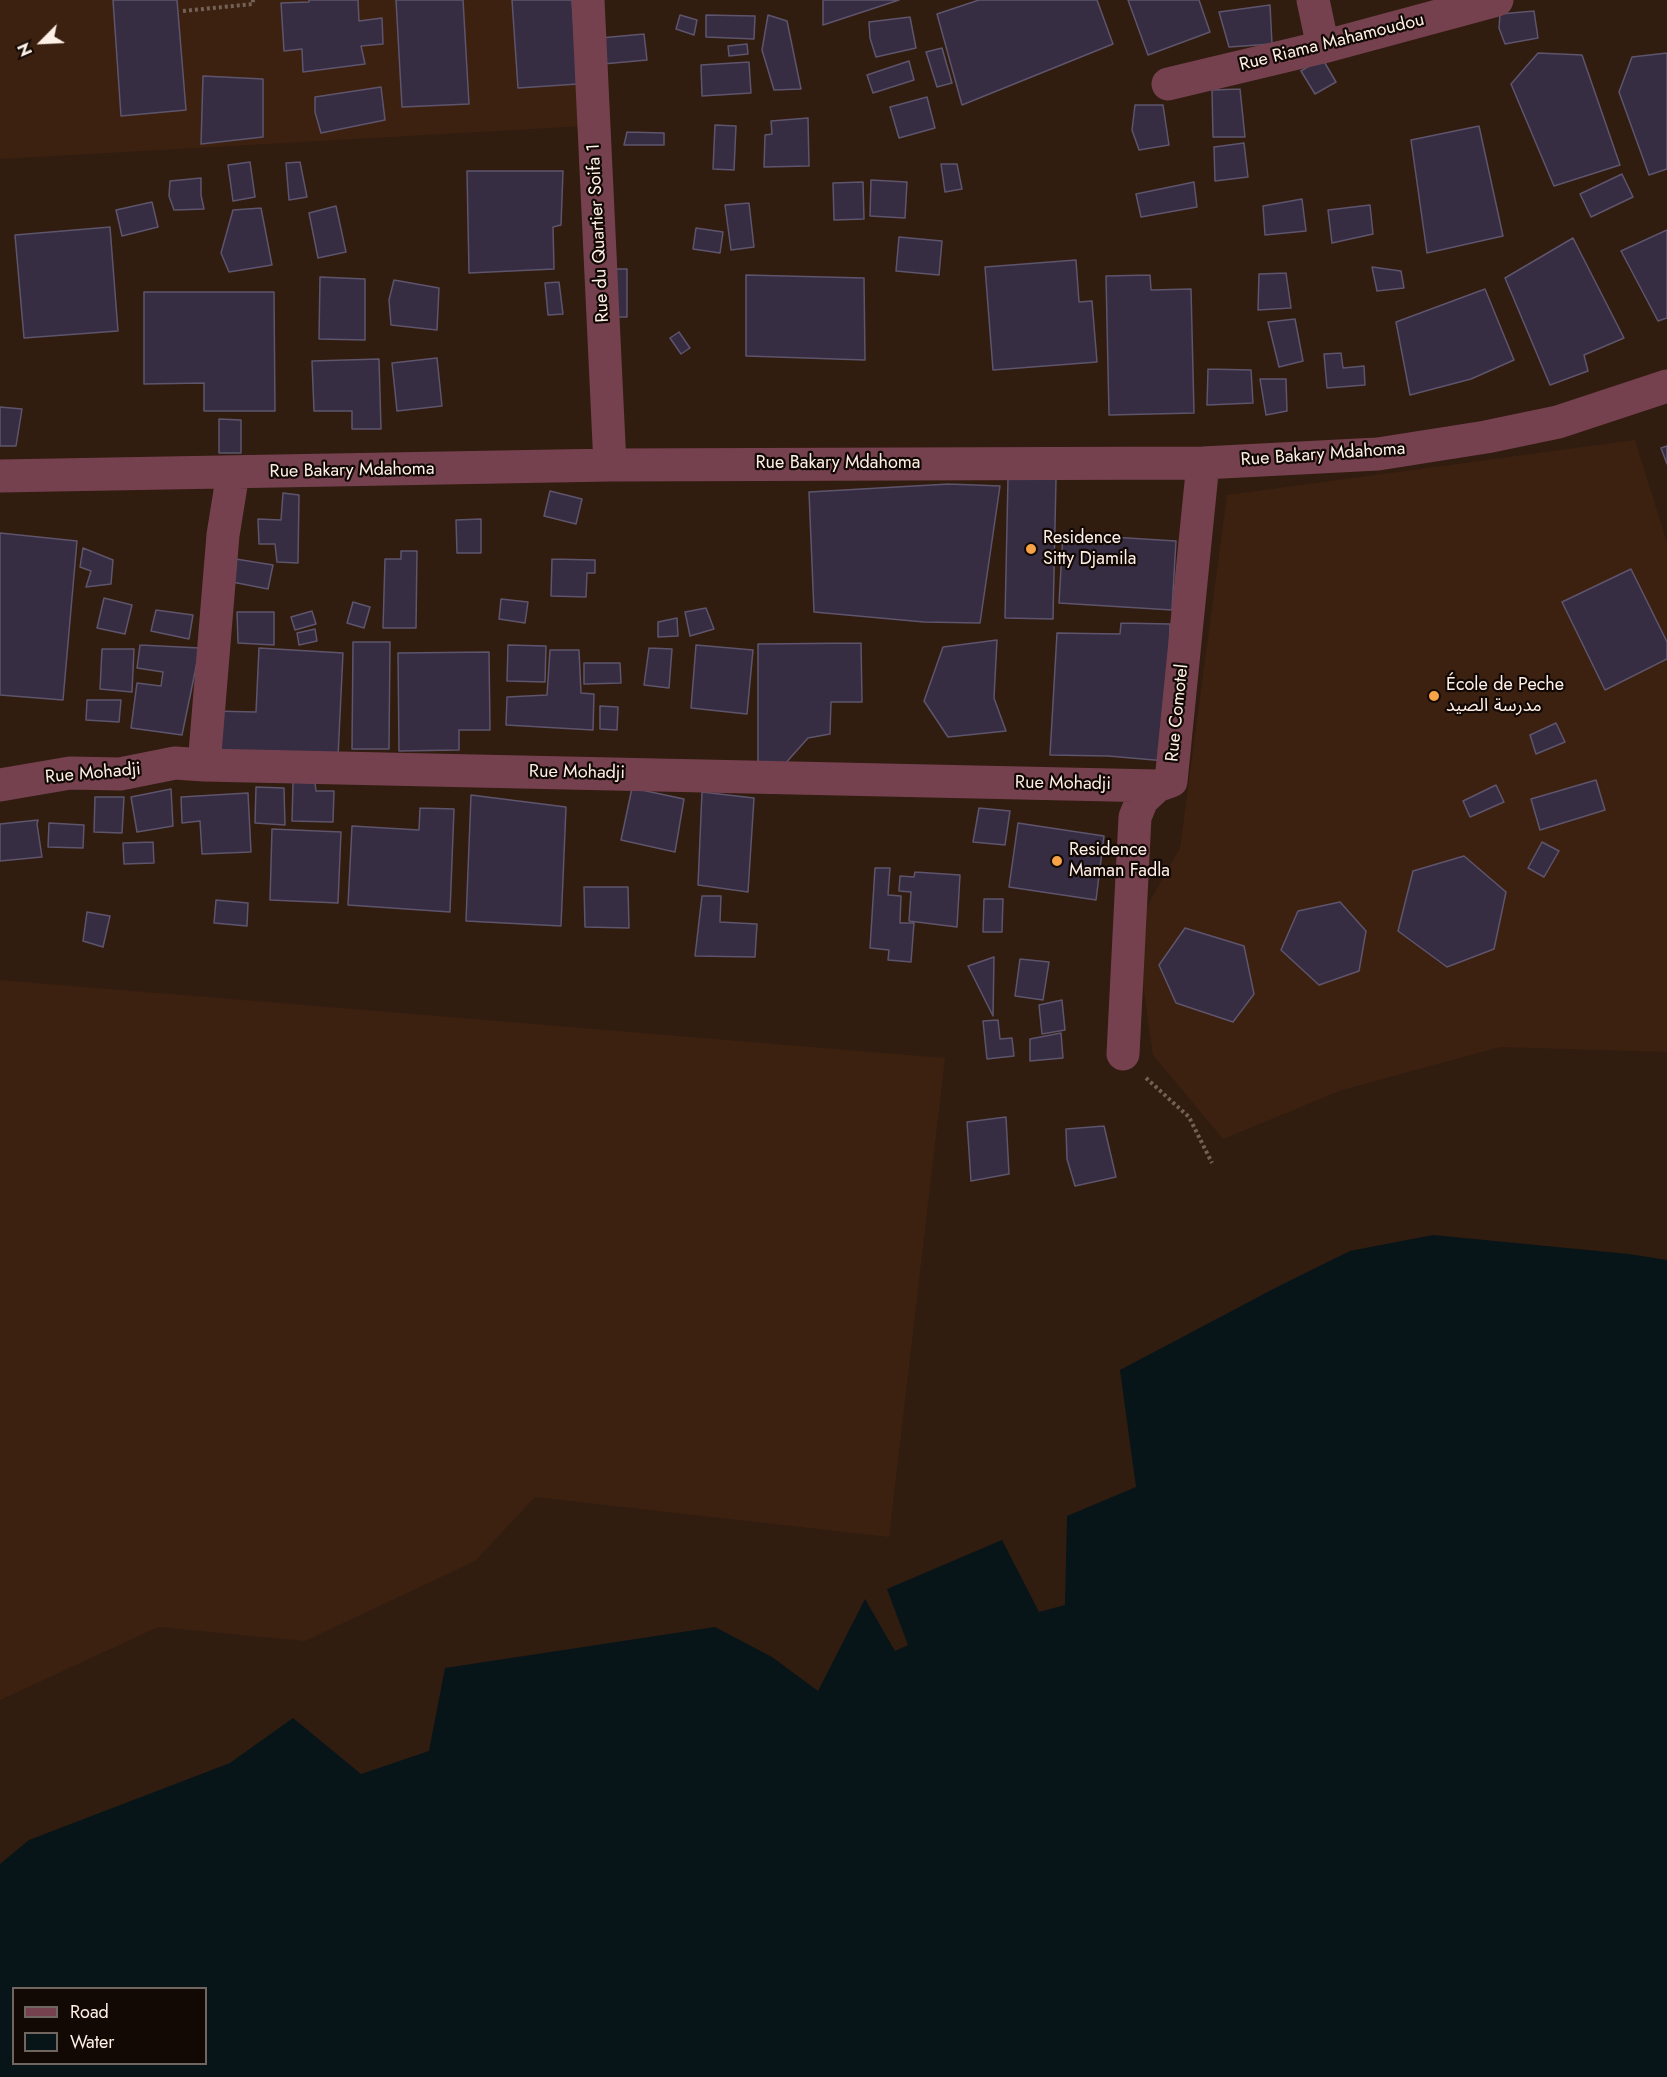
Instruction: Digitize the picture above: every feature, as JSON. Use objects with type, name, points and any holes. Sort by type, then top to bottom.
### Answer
[{"type":"street","name":"Rue du Quartier Soifa 1","points":[[588,0],[610,465]]},
{"type":"street","points":[[1312,0],[1323,47]]},
{"type":"street","name":"Rue Riama Mahamoudou","points":[[1168,84],[1323,47],[1497,0]]},
{"type":"street","name":"Rue Bakary Mdahoma","points":[[0,476],[610,465],[1203,463],[1378,454],[1486,437],[1558,422],[1667,386]]},
{"type":"street","name":"Rue Comotel","points":[[1123,1054],[1135,817],[1142,800],[1157,786],[1171,781],[1203,463]]},
{"type":"street","points":[[204,765],[223,535],[233,473]]},
{"type":"street","name":"Rue Mohadji","points":[[0,785],[70,774],[120,774],[175,763],[1157,786]]},
{"type":"path","points":[[183,11],[254,4],[254,0]]},
{"type":"path","points":[[1123,1054],[1139,1073],[1189,1117],[1212,1163]]},
{"type":"shaded area","points":[[0,0],[569,0],[585,126],[0,159]]},
{"type":"shaded area","name":"École de Peche مدرسة الصيد","points":[[1635,440],[1667,543],[1667,1052],[1500,1047],[1342,1090],[1223,1139],[1153,1055],[1135,928],[1180,848],[1227,495]]},
{"type":"shaded area","points":[[0,980],[945,1058],[889,1537],[535,1497],[475,1561],[305,1641],[158,1627],[0,1700]]},
{"type":"water","points":[[1433,1235],[1629,1254],[1667,1260],[1667,2077],[0,2077],[0,1864],[29,1840],[230,1763],[293,1718],[361,1774],[429,1751],[445,1668],[715,1627],[772,1657],[818,1691],[865,1599],[895,1651],[908,1645],[887,1589],[1002,1540],[1039,1612],[1065,1605],[1067,1516],[1136,1487],[1120,1370],[1350,1251]]},
{"type":"building","points":[[113,0],[177,0],[186,110],[121,116]]},
{"type":"building","points":[[309,0],[358,0],[359,21],[382,18],[383,44],[361,46],[365,64],[303,72],[302,49],[284,51],[281,3],[309,2]]},
{"type":"building","points":[[396,0],[463,0],[469,104],[402,107]]},
{"type":"building","points":[[512,0],[572,0],[578,84],[518,88]]},
{"type":"building","points":[[823,0],[899,0],[823,25]]},
{"type":"building","points":[[979,0],[1097,0],[1113,44],[962,105],[937,14]]},
{"type":"building","points":[[1128,0],[1199,0],[1210,32],[1148,55]]},
{"type":"building","points":[[1270,5],[1272,44],[1229,47],[1219,12]]},
{"type":"building","points":[[1534,11],[1538,38],[1505,44],[1499,28],[1500,14]]},
{"type":"building","points":[[680,15],[697,20],[694,35],[676,29]]},
{"type":"building","points":[[706,15],[755,16],[754,39],[706,37]]},
{"type":"building","points":[[768,15],[787,21],[801,89],[774,90],[762,50]]},
{"type":"building","points":[[910,17],[916,48],[876,57],[870,38],[869,22]]},
{"type":"building","points":[[644,34],[647,60],[603,64],[600,38]]},
{"type":"building","points":[[747,44],[748,54],[729,56],[728,46]]},
{"type":"building","points":[[942,48],[952,83],[937,87],[926,52]]},
{"type":"building","points":[[1538,53],[1582,55],[1620,165],[1554,186],[1511,84]]},
{"type":"building","points":[[1667,53],[1667,169],[1649,175],[1619,92],[1632,57]]},
{"type":"building","points":[[1322,58],[1336,82],[1315,94],[1301,71]]},
{"type":"building","points":[[909,61],[914,80],[873,93],[867,75]]},
{"type":"building","points":[[749,62],[751,93],[702,96],[701,65]]},
{"type":"building","points":[[203,76],[263,79],[263,137],[201,144]]},
{"type":"building","points":[[381,87],[385,120],[321,133],[315,112],[315,97]]},
{"type":"building","points":[[1240,89],[1245,137],[1213,137],[1212,90]]},
{"type":"building","points":[[927,97],[935,128],[899,138],[890,107]]},
{"type":"building","points":[[1135,105],[1163,105],[1169,145],[1139,150],[1132,130]]},
{"type":"building","points":[[808,118],[809,166],[764,167],[765,135],[772,134],[771,121]]},
{"type":"building","points":[[715,125],[736,126],[734,170],[713,169]]},
{"type":"building","points":[[1479,126],[1503,236],[1427,253],[1411,140]]},
{"type":"building","points":[[627,132],[664,133],[664,145],[624,145]]},
{"type":"building","points":[[1244,143],[1248,177],[1215,181],[1214,147]]},
{"type":"building","points":[[250,162],[255,197],[233,201],[228,165]]},
{"type":"building","points":[[300,162],[307,197],[289,200],[286,163]]},
{"type":"building","points":[[941,164],[957,164],[962,189],[945,192]]},
{"type":"building","points":[[467,171],[563,171],[561,225],[553,227],[554,269],[469,273]]},
{"type":"building","points":[[1622,174],[1633,197],[1591,217],[1580,194]]},
{"type":"building","points":[[201,178],[204,209],[174,210],[169,196],[170,181]]},
{"type":"building","points":[[871,180],[907,182],[905,218],[870,216]]},
{"type":"building","points":[[863,182],[864,219],[834,220],[833,183]]},
{"type":"building","points":[[1194,182],[1197,207],[1141,217],[1136,194]]},
{"type":"building","points":[[1302,199],[1306,231],[1265,235],[1263,206]]},
{"type":"building","points":[[152,202],[158,227],[122,236],[116,210]]},
{"type":"building","points":[[749,203],[754,247],[731,250],[725,205]]},
{"type":"building","points":[[1370,205],[1373,234],[1332,243],[1328,210]]},
{"type":"building","points":[[336,206],[346,252],[318,258],[309,213]]},
{"type":"building","points":[[261,208],[272,265],[229,272],[221,253],[233,210]]},
{"type":"building","points":[[110,227],[118,331],[24,338],[15,235]]},
{"type":"building","points":[[696,228],[723,232],[720,253],[693,249]]},
{"type":"building","points":[[1667,230],[1667,318],[1658,321],[1621,251]]},
{"type":"building","points":[[899,237],[942,241],[939,275],[896,271]]},
{"type":"building","points":[[1573,238],[1624,338],[1584,355],[1588,371],[1550,385],[1505,278]]},
{"type":"building","points":[[1076,260],[1079,302],[1092,301],[1097,362],[993,370],[985,267]]},
{"type":"building","points":[[1372,267],[1401,271],[1404,288],[1377,291]]},
{"type":"building","points":[[607,269],[627,269],[627,317],[608,317]]},
{"type":"building","points":[[1286,273],[1291,308],[1258,310],[1259,274]]},
{"type":"building","points":[[746,275],[864,278],[865,360],[746,356]]},
{"type":"building","points":[[1150,275],[1151,290],[1191,289],[1194,413],[1109,415],[1106,276]]},
{"type":"building","points":[[320,277],[365,279],[365,340],[319,339]]},
{"type":"building","points":[[394,280],[439,288],[437,330],[391,325],[389,300]]},
{"type":"building","points":[[559,282],[563,314],[548,315],[545,283]]},
{"type":"building","points":[[1485,289],[1514,360],[1471,379],[1410,395],[1396,322]]},
{"type":"building","points":[[144,292],[274,292],[275,411],[204,411],[204,383],[144,384]]},
{"type":"building","points":[[1295,319],[1303,361],[1279,367],[1268,322]]},
{"type":"building","points":[[679,332],[690,348],[681,354],[670,338]]},
{"type":"building","points":[[1341,353],[1343,368],[1364,366],[1365,385],[1327,388],[1324,354]]},
{"type":"building","points":[[437,358],[442,406],[397,411],[392,363]]},
{"type":"building","points":[[379,359],[381,429],[352,429],[352,411],[314,411],[312,361]]},
{"type":"building","points":[[1208,369],[1251,370],[1253,403],[1207,405]]},
{"type":"building","points":[[1260,379],[1286,379],[1287,411],[1266,415]]},
{"type":"building","points":[[0,407],[22,409],[16,446],[0,446]]},
{"type":"building","points":[[219,419],[241,420],[241,453],[219,453]]},
{"type":"building","points":[[1667,446],[1667,464],[1661,448]]},
{"type":"building","name":"Residence Sitty Djamila","points":[[1008,478],[1056,479],[1053,619],[1005,618]]},
{"type":"building","points":[[949,484],[1000,486],[980,623],[924,622],[814,612],[809,492]]},
{"type":"building","points":[[550,491],[582,499],[576,524],[544,516]]},
{"type":"building","points":[[283,493],[299,495],[298,563],[277,562],[275,544],[259,544],[258,519],[281,520]]},
{"type":"building","points":[[481,519],[481,553],[457,553],[456,520]]},
{"type":"building","points":[[0,533],[77,541],[63,700],[0,695]]},
{"type":"building","points":[[1063,534],[1176,541],[1172,610],[1059,603]]},
{"type":"building","points":[[83,548],[113,560],[111,584],[86,587],[91,571],[80,567]]},
{"type":"building","points":[[401,551],[417,551],[416,628],[383,628],[385,559],[401,559]]},
{"type":"building","points":[[236,559],[273,565],[268,589],[232,582]]},
{"type":"building","points":[[552,559],[595,560],[595,573],[587,573],[586,597],[551,596]]},
{"type":"building","points":[[1631,569],[1667,642],[1667,659],[1605,690],[1562,602]]},
{"type":"building","points":[[104,598],[132,605],[125,634],[97,628]]},
{"type":"building","points":[[501,599],[528,602],[525,623],[499,619]]},
{"type":"building","points":[[353,602],[370,607],[364,628],[347,623]]},
{"type":"building","points":[[706,608],[714,629],[690,636],[685,612]]},
{"type":"building","points":[[156,610],[193,615],[189,639],[151,631]]},
{"type":"building","points":[[312,611],[316,624],[295,630],[291,617]]},
{"type":"building","points":[[237,612],[274,612],[274,645],[238,643]]},
{"type":"building","points":[[677,618],[678,636],[658,637],[658,622]]},
{"type":"building","points":[[1121,623],[1170,624],[1166,761],[1108,756],[1050,755],[1057,633],[1120,634]]},
{"type":"building","points":[[315,629],[317,641],[299,645],[297,633]]},
{"type":"building","points":[[997,640],[994,698],[1006,731],[948,737],[924,701],[943,647]]},
{"type":"building","points":[[353,642],[390,642],[389,749],[352,749]]},
{"type":"building","points":[[861,643],[862,702],[831,702],[830,734],[808,738],[783,766],[758,770],[758,644]]},
{"type":"building","points":[[140,645],[200,648],[182,735],[131,728],[137,683],[161,686],[163,672],[137,668]]},
{"type":"building","points":[[508,645],[546,646],[545,682],[507,681]]},
{"type":"building","points":[[696,645],[753,650],[747,714],[691,708]]},
{"type":"building","points":[[259,648],[343,653],[338,757],[214,756],[214,711],[256,712]]},
{"type":"building","points":[[649,648],[672,649],[669,688],[644,685]]},
{"type":"building","points":[[102,649],[134,649],[132,692],[100,689]]},
{"type":"building","points":[[550,650],[579,650],[581,693],[594,694],[593,730],[506,725],[507,697],[547,695]]},
{"type":"building","points":[[489,652],[490,730],[459,730],[459,750],[399,751],[398,653]]},
{"type":"building","points":[[584,663],[620,663],[621,683],[584,684]]},
{"type":"building","points":[[87,700],[121,700],[119,722],[86,720]]},
{"type":"building","points":[[600,706],[618,707],[617,730],[600,729]]},
{"type":"building","points":[[1556,723],[1565,742],[1536,754],[1530,735]]},
{"type":"building","points":[[1596,780],[1605,810],[1540,830],[1531,799]]},
{"type":"building","points":[[293,782],[315,783],[316,791],[334,791],[333,822],[292,821]]},
{"type":"building","points":[[1496,785],[1504,802],[1470,817],[1463,801]]},
{"type":"building","points":[[256,787],[284,788],[285,825],[255,823]]},
{"type":"building","points":[[632,788],[684,799],[675,852],[621,840]]},
{"type":"building","points":[[171,789],[173,826],[137,832],[131,797]]},
{"type":"building","points":[[702,792],[754,798],[748,892],[698,885]]},
{"type":"building","points":[[248,793],[251,852],[202,854],[200,821],[182,823],[181,797]]},
{"type":"building","points":[[471,795],[566,807],[561,926],[466,921]]},
{"type":"building","points":[[95,797],[124,797],[122,833],[94,832]]},
{"type":"building","points":[[420,808],[454,809],[450,912],[348,905],[352,826],[419,830]]},
{"type":"building","points":[[979,808],[1010,811],[1005,845],[973,842]]},
{"type":"building","points":[[38,820],[42,857],[0,861],[0,824]]},
{"type":"building","points":[[49,823],[84,825],[83,848],[48,847]]},
{"type":"building","name":"Residence Maman Fadla","points":[[1018,823],[1104,836],[1096,900],[1009,887]]},
{"type":"building","points":[[272,829],[341,832],[338,903],[270,900]]},
{"type":"building","points":[[153,842],[154,863],[124,864],[123,843]]},
{"type":"building","points":[[1542,842],[1559,851],[1544,877],[1528,868]]},
{"type":"building","points":[[1464,856],[1506,892],[1494,949],[1447,967],[1398,931],[1413,871]]},
{"type":"building","points":[[875,868],[890,868],[888,895],[901,896],[900,923],[914,923],[911,962],[888,960],[889,950],[870,948]]},
{"type":"building","points":[[915,872],[960,875],[957,927],[909,921],[911,892],[899,891],[900,876],[914,877]]},
{"type":"building","points":[[584,887],[628,887],[629,928],[585,927]]},
{"type":"building","points":[[702,896],[721,896],[720,922],[757,924],[755,957],[695,956]]},
{"type":"building","points":[[984,899],[1003,899],[1002,932],[983,932]]},
{"type":"building","points":[[216,900],[248,903],[247,926],[214,923]]},
{"type":"building","points":[[1340,902],[1366,931],[1359,971],[1319,985],[1281,950],[1298,911]]},
{"type":"building","points":[[87,912],[110,916],[103,947],[83,941]]},
{"type":"building","points":[[1185,928],[1244,946],[1254,994],[1233,1022],[1176,1003],[1159,965]]},
{"type":"building","points":[[994,957],[993,1016],[968,966]]},
{"type":"building","points":[[1020,959],[1049,962],[1043,1000],[1015,996]]},
{"type":"building","points":[[1062,1000],[1065,1030],[1042,1034],[1039,1005]]},
{"type":"building","points":[[998,1020],[1000,1039],[1012,1038],[1014,1056],[987,1059],[983,1021]]},
{"type":"building","points":[[1061,1033],[1063,1058],[1030,1061],[1030,1039]]},
{"type":"building","points":[[1006,1117],[1009,1174],[971,1181],[967,1122]]},
{"type":"building","points":[[1104,1126],[1116,1177],[1075,1186],[1067,1159],[1066,1129]]},
{"type":"place","name":"Residence Sitty Djamila","points":[[1031,549]]},
{"type":"place","name":"École de Peche مدرسة الصيد","points":[[1434,696]]},
{"type":"place","name":"Residence Maman Fadla","points":[[1057,861]]}]
